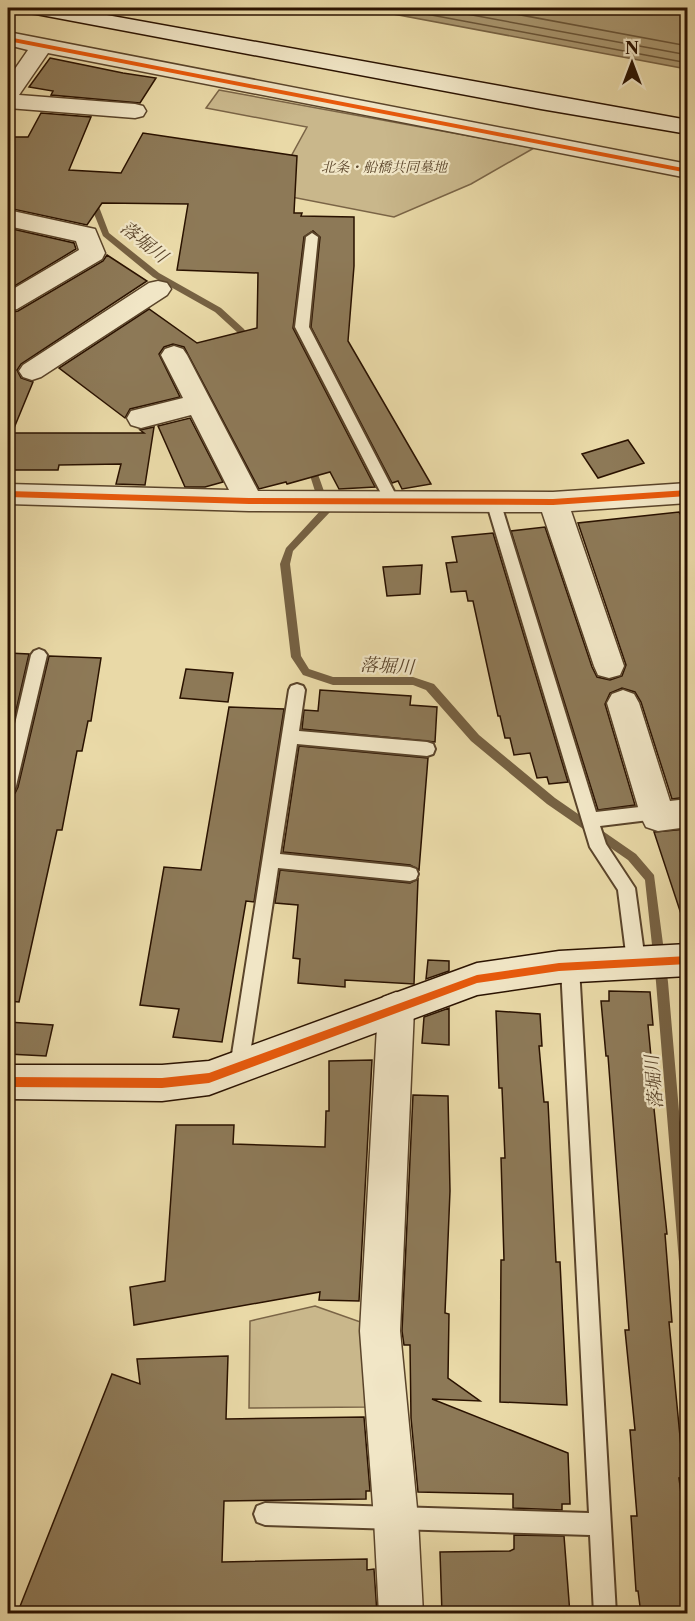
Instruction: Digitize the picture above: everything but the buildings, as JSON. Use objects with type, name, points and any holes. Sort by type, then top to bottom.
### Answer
[{"type":"street","points":[[36,8],[687,127]]},
{"type":"street","points":[[8,39],[687,171]]},
{"type":"street","points":[[8,94],[41,46]]},
{"type":"street","points":[[8,101],[135,111]]},
{"type":"street","points":[[8,218],[86,235],[93,253],[11,298]]},
{"type":"street","points":[[32,371],[158,290]]},
{"type":"street","points":[[174,355],[249,501]]},
{"type":"street","points":[[8,361],[56,382]]},
{"type":"street","points":[[141,418],[199,404]]},
{"type":"street","points":[[8,494],[249,501],[553,502],[687,493]]},
{"type":"street","points":[[553,502],[609,666]]},
{"type":"street","points":[[623,703],[672,813]]},
{"type":"street","points":[[8,1082],[162,1083],[209,1078],[477,979],[570,967],[661,961]]},
{"type":"street","points":[[396,1009],[380,1331],[396,1519],[401,1614]]},
{"type":"lane","points":[[312,237],[302,327],[392,501]]},
{"type":"lane","points":[[493,501],[598,847],[626,888],[661,961]]},
{"type":"lane","points":[[8,786],[39,655]]},
{"type":"lane","points":[[239,1067],[297,690]]},
{"type":"lane","points":[[290,737],[427,749]]},
{"type":"lane","points":[[590,822],[672,813]]},
{"type":"lane","points":[[271,860],[410,874]]},
{"type":"lane","points":[[570,967],[605,1614]]},
{"type":"lane","points":[[265,1515],[599,1524]]},
{"type":"green space","name":"北条・船橋共同墓地","points":[[219,90],[534,148],[471,184],[394,217],[271,193],[307,127],[206,108]]},
{"type":"green space","points":[[315,1306],[369,1325],[366,1407],[249,1408],[250,1321]]},
{"type":"water","points":[[361,8],[687,8],[687,69]]},
{"type":"waterway","name":"落堀川","points":[[92,199],[106,234],[156,275],[218,310],[241,331],[248,343]]},
{"type":"waterway","name":"落堀川","points":[[310,463],[326,511],[289,550],[285,564],[296,657],[306,672],[333,681],[413,681],[430,687],[475,738],[551,801],[632,857],[650,878],[662,982],[688,1298]]},
{"type":"cycle path","points":[[8,39],[688,171]]},
{"type":"cycle path","points":[[8,494],[249,501],[553,502],[688,493]]},
{"type":"cycle path","points":[[8,1082],[162,1083],[209,1078],[477,979],[559,967],[688,960]]}]
